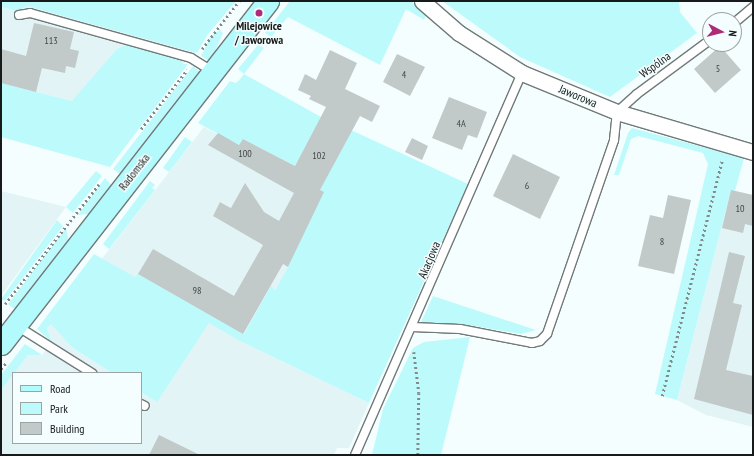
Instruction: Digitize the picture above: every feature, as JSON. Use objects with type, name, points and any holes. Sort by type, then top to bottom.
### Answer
[{"type":"main road","name":"Radomska","points":[[1,344],[268,1]]},
{"type":"street","name":"Jaworowa","points":[[422,1],[459,33],[522,73],[617,112],[753,152]]},
{"type":"lane","points":[[742,16],[753,7]]},
{"type":"lane","points":[[19,15],[30,13],[195,60],[213,72]]},
{"type":"lane","name":"Wspólna","points":[[617,112],[637,94],[702,46]]},
{"type":"lane","name":"Akacjowa","points":[[355,455],[522,73]]},
{"type":"lane","points":[[412,327],[460,329],[532,343],[540,341],[547,334],[614,140],[617,112]]},
{"type":"lane","points":[[15,325],[90,372]]},
{"type":"path","points":[[137,135],[195,60],[210,35],[239,1]]},
{"type":"path","points":[[662,396],[726,144]]},
{"type":"path","points":[[1,310],[103,179]]},
{"type":"path","points":[[412,327],[419,393],[418,455]]},
{"type":"shaded area","points":[[27,6],[195,52],[183,64],[72,101],[1,83],[1,7],[17,11]]},
{"type":"shaded area","points":[[204,127],[324,192],[299,245],[221,202],[213,216],[263,245],[260,250],[288,267],[275,290],[271,287],[240,341],[369,403],[349,448],[337,448],[334,455],[1,455],[1,390],[12,375],[12,444],[142,444],[142,393],[157,402],[135,277],[101,260]]},
{"type":"shaded area","points":[[731,190],[753,195],[753,427],[706,415],[677,400]]},
{"type":"shaded area","points":[[1,191],[66,207],[1,296]]},
{"type":"shaded area","points":[[51,323],[73,348],[110,372],[15,372],[28,355],[42,355],[49,346],[52,341],[47,328]]},
{"type":"green space","points":[[1,1],[236,1],[208,34],[197,53],[27,6],[17,11],[1,7]]},
{"type":"green space","points":[[290,1],[411,1],[426,15],[424,20],[406,9],[380,65],[288,17],[271,37],[265,33]]},
{"type":"green space","points":[[442,1],[679,1],[680,12],[697,33],[610,97],[520,57]]},
{"type":"green space","points":[[220,30],[223,33],[211,60],[208,60],[201,56],[211,36]]},
{"type":"green space","points":[[127,45],[178,57],[183,64],[188,64],[110,167],[1,137],[1,83],[72,101],[117,49]]},
{"type":"green space","points":[[258,45],[264,48],[244,74],[238,69]]},
{"type":"green space","points":[[193,66],[200,72],[123,173],[120,174],[113,169]]},
{"type":"green space","points":[[244,74],[321,117],[295,166],[243,139],[239,145],[198,123],[230,81],[236,83]]},
{"type":"green space","points":[[220,77],[224,77],[190,121],[189,117]]},
{"type":"green space","points":[[632,128],[744,158],[735,191],[731,190],[677,400],[655,394],[708,164],[703,153],[638,136],[631,139],[619,175],[614,175],[628,133]]},
{"type":"green space","points":[[351,130],[468,184],[369,403],[240,341],[209,323],[157,402],[142,393],[142,372],[110,372],[73,348],[51,324],[47,328],[52,342],[37,329],[94,254],[135,277],[138,274],[244,334],[271,286],[275,290],[288,267],[323,192],[320,190]]},
{"type":"green space","points":[[180,133],[155,167],[155,163],[176,134]]},
{"type":"green space","points":[[185,137],[192,142],[169,172],[163,168]]},
{"type":"green space","points":[[96,171],[102,176],[73,213],[66,207]]},
{"type":"green space","points":[[105,178],[112,186],[90,214],[78,215]]},
{"type":"green space","points":[[145,178],[98,239],[97,236],[142,179]]},
{"type":"green space","points":[[150,181],[155,185],[152,188],[155,190],[109,249],[103,244]]},
{"type":"green space","points":[[57,220],[63,226],[5,301],[1,299]]},
{"type":"green space","points":[[66,228],[69,242],[17,310],[13,308],[8,304]]},
{"type":"green space","points":[[86,250],[89,250],[34,321],[35,315]]},
{"type":"green space","points":[[433,296],[536,330],[521,334],[474,326],[421,322]]},
{"type":"green space","points":[[470,337],[441,455],[372,455],[383,409],[413,348],[424,342]]},
{"type":"green space","points":[[25,344],[42,355],[28,355],[15,372],[12,372],[12,376],[1,390],[1,375]]},
{"type":"building","points":[[34,23],[74,32],[70,49],[79,51],[75,68],[66,66],[65,73],[42,68],[36,92],[1,83],[1,49],[26,56]]},
{"type":"building","points":[[330,50],[357,63],[345,89],[380,106],[372,122],[360,116],[320,190],[324,192],[288,267],[283,264],[243,334],[138,274],[153,249],[234,296],[263,245],[213,216],[220,202],[231,208],[245,183],[264,212],[279,221],[294,193],[208,145],[218,133],[239,145],[243,139],[295,166],[326,107],[309,99],[311,96],[298,90],[305,74],[316,80]]},
{"type":"building","points":[[713,52],[725,52],[741,70],[715,93],[694,69]]},
{"type":"building","points":[[397,54],[425,67],[410,96],[383,82]]},
{"type":"building","points":[[449,97],[487,112],[477,138],[468,135],[462,150],[432,138]]},
{"type":"building","points":[[412,138],[428,146],[422,160],[405,152]]},
{"type":"building","points":[[513,154],[560,177],[540,219],[493,196]]},
{"type":"building","points":[[731,190],[753,195],[753,226],[745,224],[743,233],[722,228]]},
{"type":"building","points":[[668,195],[691,200],[674,274],[638,266],[650,215],[663,218]]},
{"type":"building","points":[[729,252],[745,256],[733,303],[742,305],[726,370],[753,376],[753,415],[694,399]]},
{"type":"building","points":[[159,435],[200,455],[149,455]]},
{"type":"place","name":"Milejowice / Jaworowa","points":[[259,13]]}]
